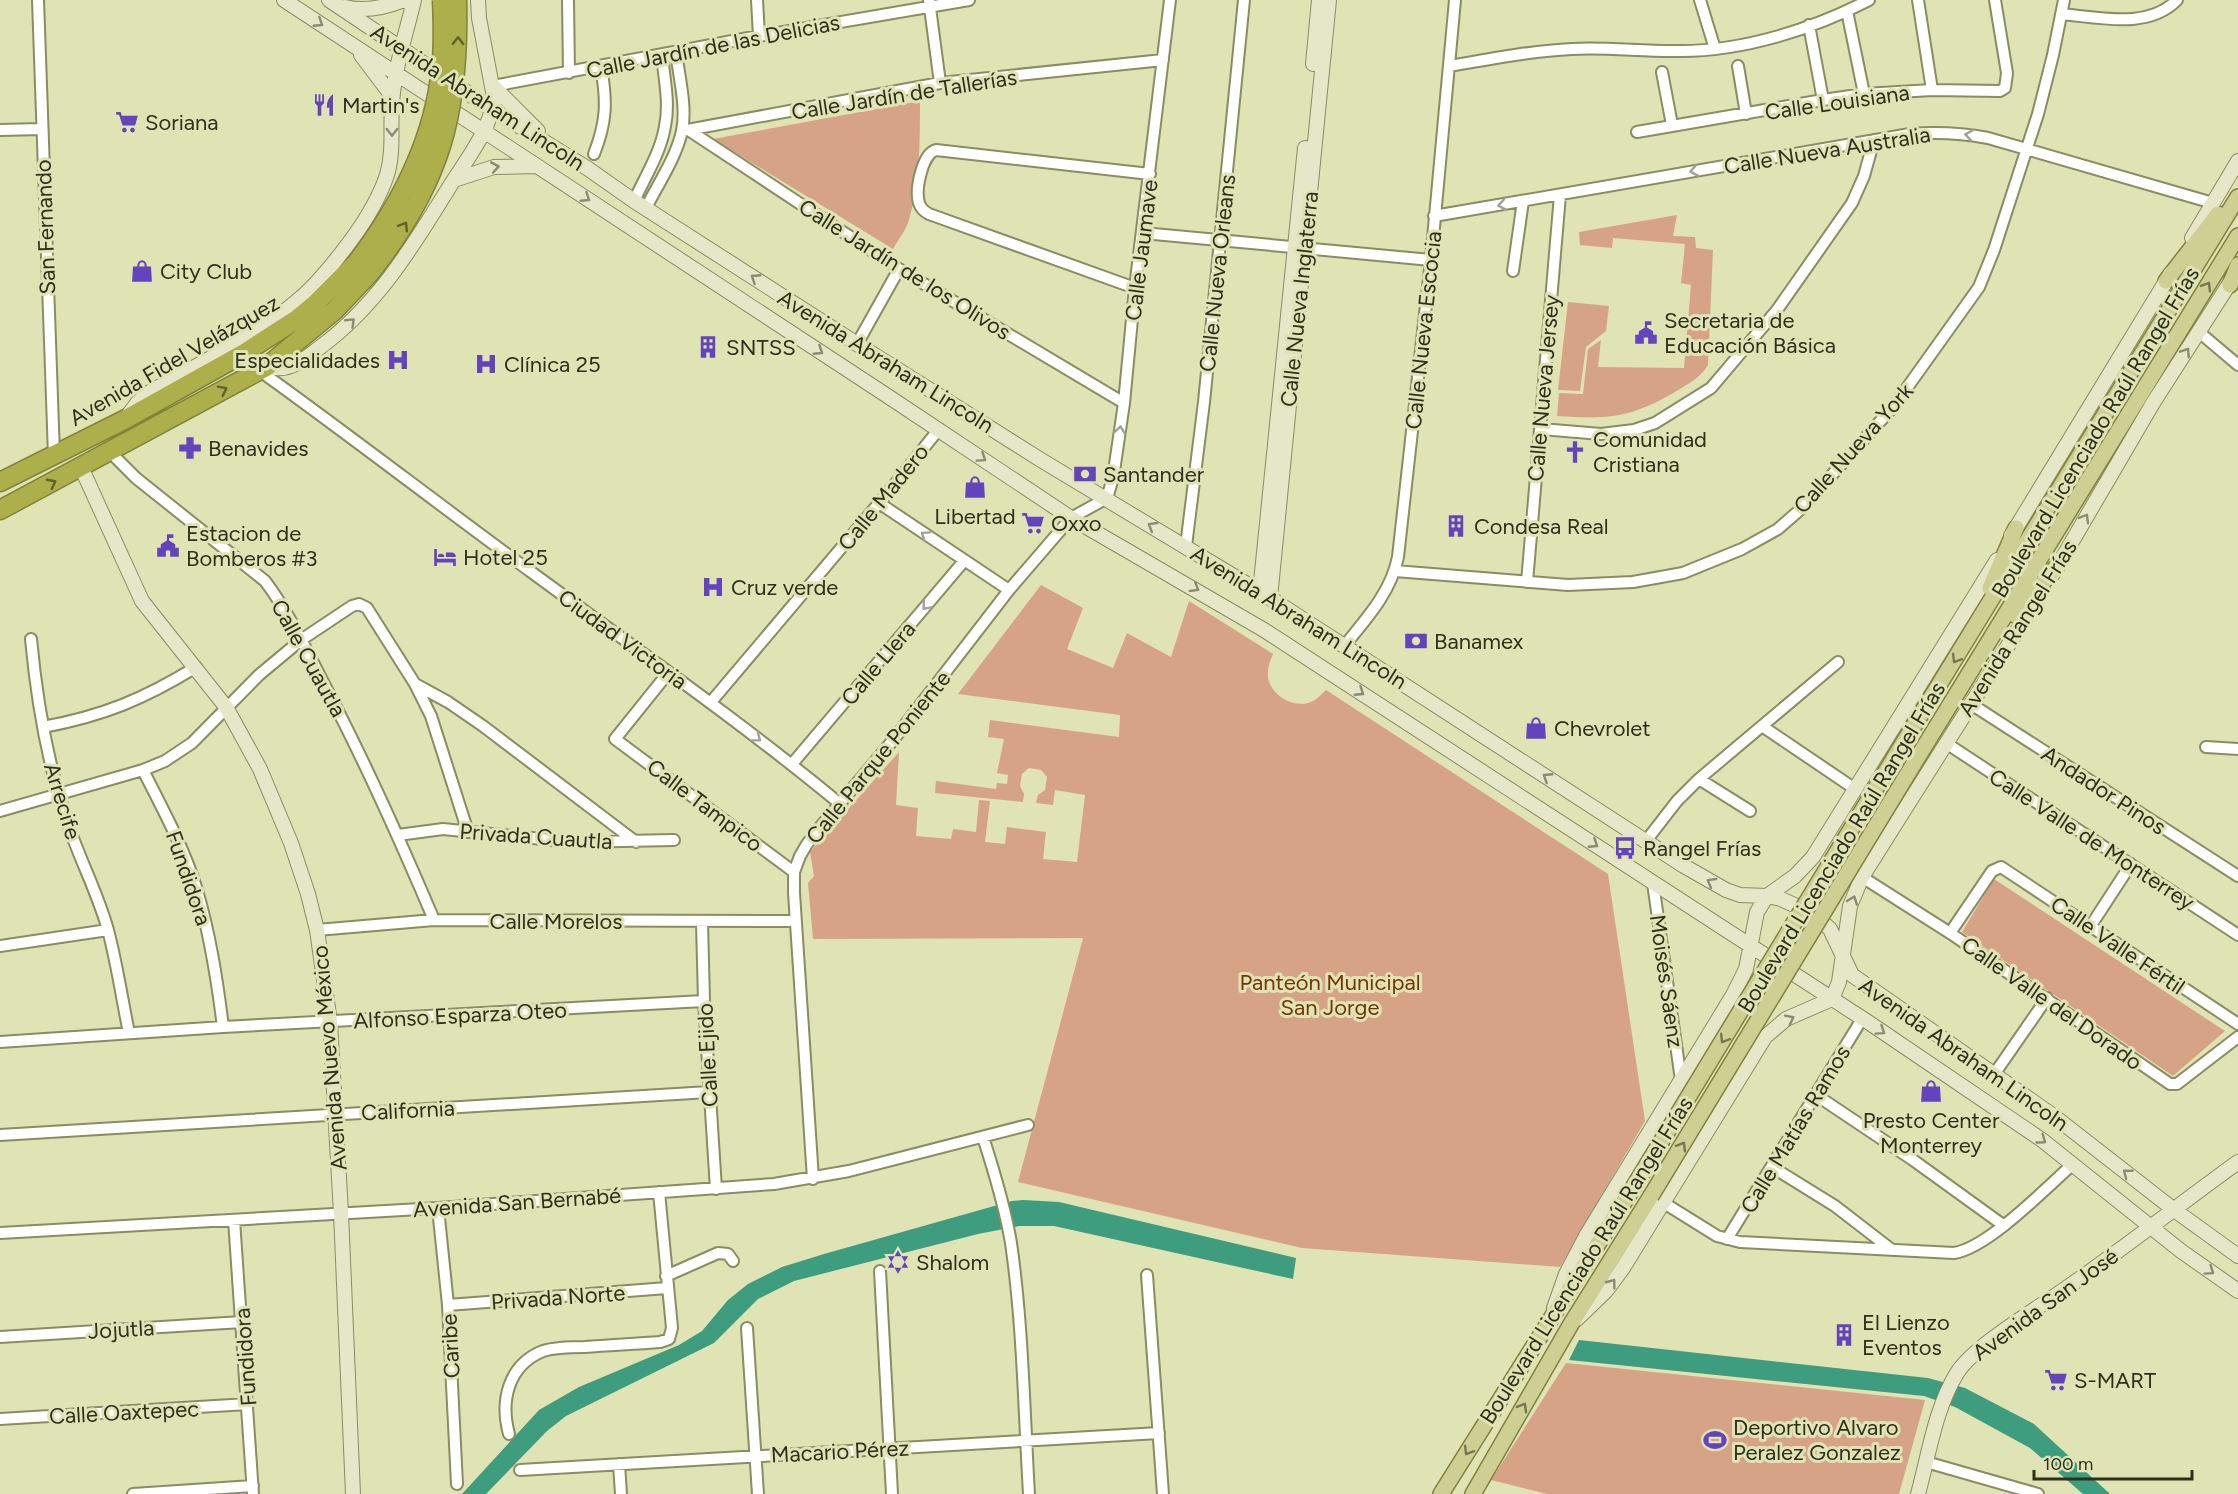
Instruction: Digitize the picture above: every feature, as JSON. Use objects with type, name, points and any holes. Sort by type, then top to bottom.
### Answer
[{"type":"highway","points":[[364,267],[412,171],[427,131],[441,71],[442,0]]},
{"type":"highway","points":[[364,267],[389,250],[418,204],[441,150],[456,71],[457,0]]},
{"type":"highway","name":"Avenida Fidel Velázquez","points":[[0,510],[263,369],[334,311],[364,267]]},
{"type":"highway","name":"Avenida Fidel Velázquez","points":[[0,482],[126,419],[228,363],[297,319],[364,267]]},
{"type":"main road","points":[[333,3],[365,10],[389,6],[404,0]]},
{"type":"main road","points":[[126,419],[138,402],[150,392],[233,346],[272,321],[298,300],[340,254],[366,218],[386,177],[392,143],[392,96],[395,74],[414,0]]},
{"type":"main road","points":[[263,369],[280,370],[297,363],[338,334],[355,318],[390,278],[412,248],[484,131],[493,110],[493,87],[479,18],[478,0]]},
{"type":"main road","name":"Calle Nueva Inglaterra","points":[[1300,247],[1320,0]]},
{"type":"main road","name":"Calle Nueva Inglaterra","points":[[1265,595],[1300,247],[1329,0]]},
{"type":"main road","points":[[288,1],[395,74],[939,429],[1071,518],[1264,630],[1752,946],[2042,1140],[2150,1227],[2238,1291]]},
{"type":"main road","name":"Avenida Abraham Lincoln","points":[[333,3],[493,110],[549,143],[857,344],[1041,460],[1346,645],[1684,866],[1726,890],[1748,896],[1767,896],[1792,902],[1812,913],[1830,929],[1852,975],[1993,1076],[2055,1117],[2173,1209],[2238,1256]]},
{"type":"main road","points":[[354,46],[392,96]]},
{"type":"main road","points":[[493,87],[549,143]]},
{"type":"main road","points":[[1551,1319],[1556,1298],[1586,1236],[1733,995],[1746,969],[1757,912],[1767,896],[1805,867],[1825,838],[2238,162]]},
{"type":"main road","points":[[454,180],[494,167],[537,166]]},
{"type":"main road","points":[[2166,281],[2238,188]]},
{"type":"main road","name":"Boulevard Licenciado Raúl Rangel Frías","points":[[1441,1494],[1633,1188],[2238,197]]},
{"type":"main road","name":"Boulevard Licenciado Raúl Rangel Frías","points":[[1479,1490],[1571,1324],[1658,1199],[1913,765],[2238,236]]},
{"type":"main road","points":[[2230,285],[2238,265]]},
{"type":"main road","name":"Avenida Rangel Frías","points":[[1832,999],[1839,982],[1844,957],[1850,906],[1865,872],[2058,565],[2153,403],[2238,271]]},
{"type":"main road","name":"Avenida Nuevo México","points":[[81,467],[142,601],[226,706],[260,769],[277,807],[303,878],[317,930],[330,1022],[353,1494]]},
{"type":"main road","points":[[1968,640],[2016,528]]},
{"type":"main road","points":[[1987,646],[2058,565]]},
{"type":"main road","points":[[1843,809],[1848,834],[1862,844],[1869,844],[1890,833]]},
{"type":"main road","points":[[1825,838],[1838,838],[1862,850],[1865,872]]},
{"type":"main road","points":[[1658,1199],[1723,1105],[1765,1038],[1786,1019],[1832,999]]},
{"type":"main road","points":[[1684,1075],[1698,1067],[1717,1070],[1729,1083],[1731,1092]]},
{"type":"main road","points":[[1684,1075],[1688,1091],[1713,1105],[1723,1105]]},
{"type":"main road","name":"Avenida San José","points":[[1918,1494],[1943,1402],[1958,1371],[1982,1348],[2238,1161]]},
{"type":"street","name":"San Fernando","points":[[38,0],[54,455]]},
{"type":"street","points":[[568,0],[569,73]]},
{"type":"street","points":[[757,0],[759,36]]},
{"type":"street","name":"Calle Jardín de las Delicias","points":[[493,87],[930,4],[969,0]]},
{"type":"street","name":"Calle Jaumave","points":[[1107,498],[1113,478],[1124,403],[1135,288],[1170,0]]},
{"type":"street","name":"Calle Nueva Orleans","points":[[1186,546],[1204,402],[1244,0]]},
{"type":"street","name":"Calle Nueva Escocia","points":[[1346,645],[1372,611],[1395,571],[1402,533],[1431,260],[1455,0]]},
{"type":"street","points":[[1700,0],[1715,49]]},
{"type":"street","points":[[1450,66],[1555,50],[1603,48],[1683,51],[1738,46],[1809,25],[1869,0]]},
{"type":"street","points":[[1918,0],[1932,90]]},
{"type":"street","name":"Calle Louisiana","points":[[1637,132],[1864,94],[1932,90],[1996,92],[2003,89],[2007,81],[2007,73],[1995,0]]},
{"type":"street","name":"Calle Nueva York","points":[[1395,571],[1568,585],[1633,582],[1683,573],[1742,549],[1778,529],[1841,466],[1894,406],[1979,287],[1994,250],[2038,114],[2064,0]]},
{"type":"street","points":[[2061,14],[2137,18],[2158,13],[2170,7],[2177,0]]},
{"type":"street","points":[[930,4],[940,83]]},
{"type":"street","points":[[1847,11],[1864,94]]},
{"type":"street","points":[[1809,25],[1823,100]]},
{"type":"street","points":[[640,204],[670,160],[686,131],[676,52]]},
{"type":"street","points":[[640,204],[665,126],[666,103],[662,55]]},
{"type":"street","name":"Calle Jardín de Tallerías","points":[[686,131],[940,83],[1163,60]]},
{"type":"street","points":[[1738,66],[1746,114]]},
{"type":"street","points":[[594,154],[605,119],[606,96],[601,67]]},
{"type":"street","points":[[1662,72],[1672,125]]},
{"type":"street","points":[[666,103],[682,102]]},
{"type":"street","points":[[0,130],[41,129]]},
{"type":"street","name":"Calle Jardín de los Olivos","points":[[686,131],[900,269],[1124,403]]},
{"type":"street","name":"Calle Nueva Australia","points":[[1434,216],[1910,134],[1952,132],[1988,138],[2213,203]]},
{"type":"street","points":[[1540,429],[1601,434],[1634,430],[1662,419],[1711,388],[1777,310],[1852,203],[1864,176],[1874,140]]},
{"type":"street","points":[[1135,288],[939,218],[921,208],[918,196],[919,185],[925,159],[932,151],[941,149],[1150,174]]},
{"type":"street","points":[[657,153],[670,160]]},
{"type":"street","name":"Calle Nueva Jersey","points":[[1527,582],[1560,195]]},
{"type":"street","points":[[1513,271],[1523,201]]},
{"type":"street","points":[[1143,232],[1431,260]]},
{"type":"street","points":[[857,344],[900,269]]},
{"type":"street","points":[[2199,332],[2238,365]]},
{"type":"street","name":"Ciudad Victoria","points":[[263,369],[492,543],[711,702],[839,803]]},
{"type":"street","name":"Calle Madero","points":[[711,702],[939,429]]},
{"type":"street","name":"Calle Cuautla","points":[[110,452],[136,478],[265,581],[281,603],[356,745],[434,920]]},
{"type":"street","points":[[1071,518],[1107,498]]},
{"type":"street","points":[[879,503],[1009,590]]},
{"type":"street","name":"Calle Parque Poniente","points":[[813,1179],[795,921],[794,872],[807,844],[839,803],[894,739],[1009,590],[1071,518]]},
{"type":"street","name":"Calle Llera","points":[[792,764],[964,561]]},
{"type":"street","points":[[0,811],[143,770],[165,761],[192,743],[226,706],[301,640],[352,606],[359,604],[367,608],[415,684],[431,716],[468,832]]},
{"type":"street","name":"Arrecife","points":[[31,639],[35,682],[58,793],[69,829],[108,930],[129,1033]]},
{"type":"street","points":[[1646,841],[1677,801],[1700,779],[1838,662]]},
{"type":"street","points":[[43,727],[106,713],[168,684],[196,667]]},
{"type":"street","name":"Calle Tampico","points":[[668,673],[615,739],[794,872]]},
{"type":"street","points":[[415,684],[448,702],[483,726],[636,842]]},
{"type":"street","name":"Andador Pinos","points":[[1971,704],[2238,876]]},
{"type":"street","points":[[1762,726],[1855,789]]},
{"type":"street","name":"Calle Valle de Monterrey","points":[[1946,743],[2238,935]]},
{"type":"street","points":[[2206,747],[2238,749]]},
{"type":"street","name":"Fundidora","points":[[143,770],[177,838],[196,885],[216,970],[223,1027]]},
{"type":"street","points":[[1700,779],[1750,811]]},
{"type":"street","name":"Privada Cuautla","points":[[398,835],[429,830],[572,842],[674,840]]},
{"type":"street","points":[[2090,927],[2131,864]]},
{"type":"street","name":"Calle Valle Fértil","points":[[1950,933],[1992,871],[1997,867],[2004,868],[2238,1024]]},
{"type":"street","name":"Calle Valle del Dorado","points":[[1865,872],[2170,1084],[2177,1084],[2238,1037]]},
{"type":"street","name":"Moisés Sáenz","points":[[1653,883],[1684,1075]]},
{"type":"street","name":"Calle Morelos","points":[[317,930],[434,920],[795,921]]},
{"type":"street","name":"Calle Ejido","points":[[702,922],[704,1001],[716,1188]]},
{"type":"street","points":[[0,946],[108,930]]},
{"type":"street","points":[[1993,1076],[2047,998]]},
{"type":"street","name":"Alfonso Esparza Oteo","points":[[0,1042],[223,1027],[704,1001]]},
{"type":"street","name":"Calle Matías Ramos","points":[[1727,1239],[1862,1019]]},
{"type":"street","name":"California","points":[[0,1136],[709,1092]]},
{"type":"street","points":[[1816,1095],[1913,1160],[2003,1225]]},
{"type":"street","name":"Avenida San Bernabé","points":[[0,1233],[438,1208],[813,1179],[1028,1125]]},
{"type":"street","points":[[983,1137],[1007,1226],[1018,1318],[1029,1494]]},
{"type":"street","points":[[1658,1199],[1706,1229],[1727,1239],[1740,1242],[1943,1253],[1961,1252],[2003,1225],[2073,1164]]},
{"type":"street","points":[[1772,1167],[1835,1206],[1892,1250]]},
{"type":"street","points":[[509,1434],[505,1409],[508,1387],[524,1365],[537,1354],[559,1348],[660,1342],[669,1339],[672,1328],[659,1192]]},
{"type":"street","name":"Caribe","points":[[438,1208],[448,1305],[457,1484]]},
{"type":"street","name":"Fundidora","points":[[234,1220],[253,1490]]},
{"type":"street","points":[[666,1276],[718,1253],[728,1254],[733,1261]]},
{"type":"street","points":[[880,1272],[892,1494]]},
{"type":"street","points":[[1147,1275],[1163,1494]]},
{"type":"street","name":"Privada Norte","points":[[448,1305],[667,1288]]},
{"type":"street","name":"Jojutla","points":[[0,1336],[242,1322]]},
{"type":"street","points":[[747,1328],[758,1494]]},
{"type":"street","name":"Calle Oaxtepec","points":[[0,1419],[248,1404]]},
{"type":"street","name":"Macario Pérez","points":[[520,1470],[1159,1432]]},
{"type":"street","points":[[1926,1462],[2038,1494]]},
{"type":"street","points":[[619,1464],[621,1494]]},
{"type":"street","points":[[133,1494],[253,1490]]},
{"type":"green space","points":[[920,101],[917,176],[913,206],[908,224],[893,249],[713,139]]},
{"type":"green space","points":[[1677,215],[1673,236],[1695,237],[1696,248],[1713,250],[1708,365],[1688,384],[1649,406],[1635,411],[1608,417],[1557,416],[1559,393],[1583,394],[1588,349],[1601,340],[1598,367],[1684,368],[1691,285],[1681,283],[1685,244],[1613,238],[1612,248],[1580,245],[1579,232]]},
{"type":"green space","points":[[1568,302],[1609,306],[1606,331],[1586,347],[1580,391],[1558,390]]},
{"type":"green space","name":"Panteón Municipal San Jorge","points":[[1041,585],[1083,608],[1067,649],[1113,668],[1127,633],[1171,657],[1189,601],[1273,654],[1268,668],[1268,677],[1273,689],[1284,699],[1304,704],[1315,700],[1326,690],[1608,874],[1645,1121],[1560,1267],[1302,1248],[1018,1182],[1083,938],[813,939],[808,883],[814,876],[810,852],[899,752],[896,805],[918,808],[916,836],[951,839],[953,829],[976,832],[979,800],[990,801],[985,842],[1005,844],[1007,827],[1046,832],[1043,859],[1077,862],[1085,795],[1055,790],[1053,805],[1036,803],[1038,795],[1045,790],[1047,777],[1041,770],[1029,768],[1022,774],[1020,786],[1024,794],[1023,802],[935,793],[936,781],[996,789],[997,783],[1007,784],[1008,775],[997,773],[1004,739],[988,737],[990,720],[1119,737],[1120,715],[958,694]]},
{"type":"green space","points":[[1994,879],[2225,1031],[2173,1076],[1962,932]]},
{"type":"green space","name":"Deportivo Alvaro Peralez Gonzalez","points":[[1566,1363],[1925,1400],[1899,1494],[1547,1494],[1491,1480]]},
{"type":"shaded area","points":[[1012,1201],[1059,1202],[1296,1258],[1293,1279],[1054,1226],[1019,1226],[978,1234],[794,1281],[758,1299],[714,1343],[566,1416],[547,1431],[486,1494],[462,1494],[539,1410],[579,1387],[679,1345],[702,1331],[728,1300],[748,1284],[782,1267],[824,1254]]},
{"type":"shaded area","points":[[1579,1340],[1928,1378],[1965,1388],[2034,1424],[2110,1494],[2083,1494],[2030,1448],[1955,1407],[1924,1396],[1569,1360]]},
{"type":"place","name":"Martin's","points":[[324,105]]},
{"type":"place","name":"Soriana","points":[[127,122]]},
{"type":"place","name":"City Club","points":[[142,271]]},
{"type":"place","name":"Secretaria de Educación Básica","points":[[1646,333]]},
{"type":"place","name":"SNTSS","points":[[708,347]]},
{"type":"place","name":"Especialidades","points":[[398,360]]},
{"type":"place","name":"Clínica 25","points":[[486,364]]},
{"type":"place","name":"Benavides","points":[[190,448]]},
{"type":"place","name":"Comunidad Cristiana","points":[[1575,452]]},
{"type":"place","name":"Santander","points":[[1085,474]]},
{"type":"place","name":"Libertad","points":[[975,487]]},
{"type":"place","name":"Oxxo","points":[[1033,523]]},
{"type":"place","name":"Condesa Real","points":[[1456,526]]},
{"type":"place","name":"Estacion de Bomberos #3","points":[[168,546]]},
{"type":"place","name":"Hotel 25","points":[[445,557]]},
{"type":"place","name":"Cruz verde","points":[[713,587]]},
{"type":"place","name":"Banamex","points":[[1416,641]]},
{"type":"place","name":"Chevrolet","points":[[1536,728]]},
{"type":"place","name":"Rangel Frías","points":[[1625,848]]},
{"type":"place","name":"Presto Center Monterrey","points":[[1931,1091]]},
{"type":"place","name":"Shalom","points":[[898,1262]]},
{"type":"place","name":"El Lienzo Eventos","points":[[1844,1335]]},
{"type":"place","name":"S-MART","points":[[2056,1380]]},
{"type":"place","name":"Deportivo Alvaro Peralez Gonzalez","points":[[1715,1440]]}]
